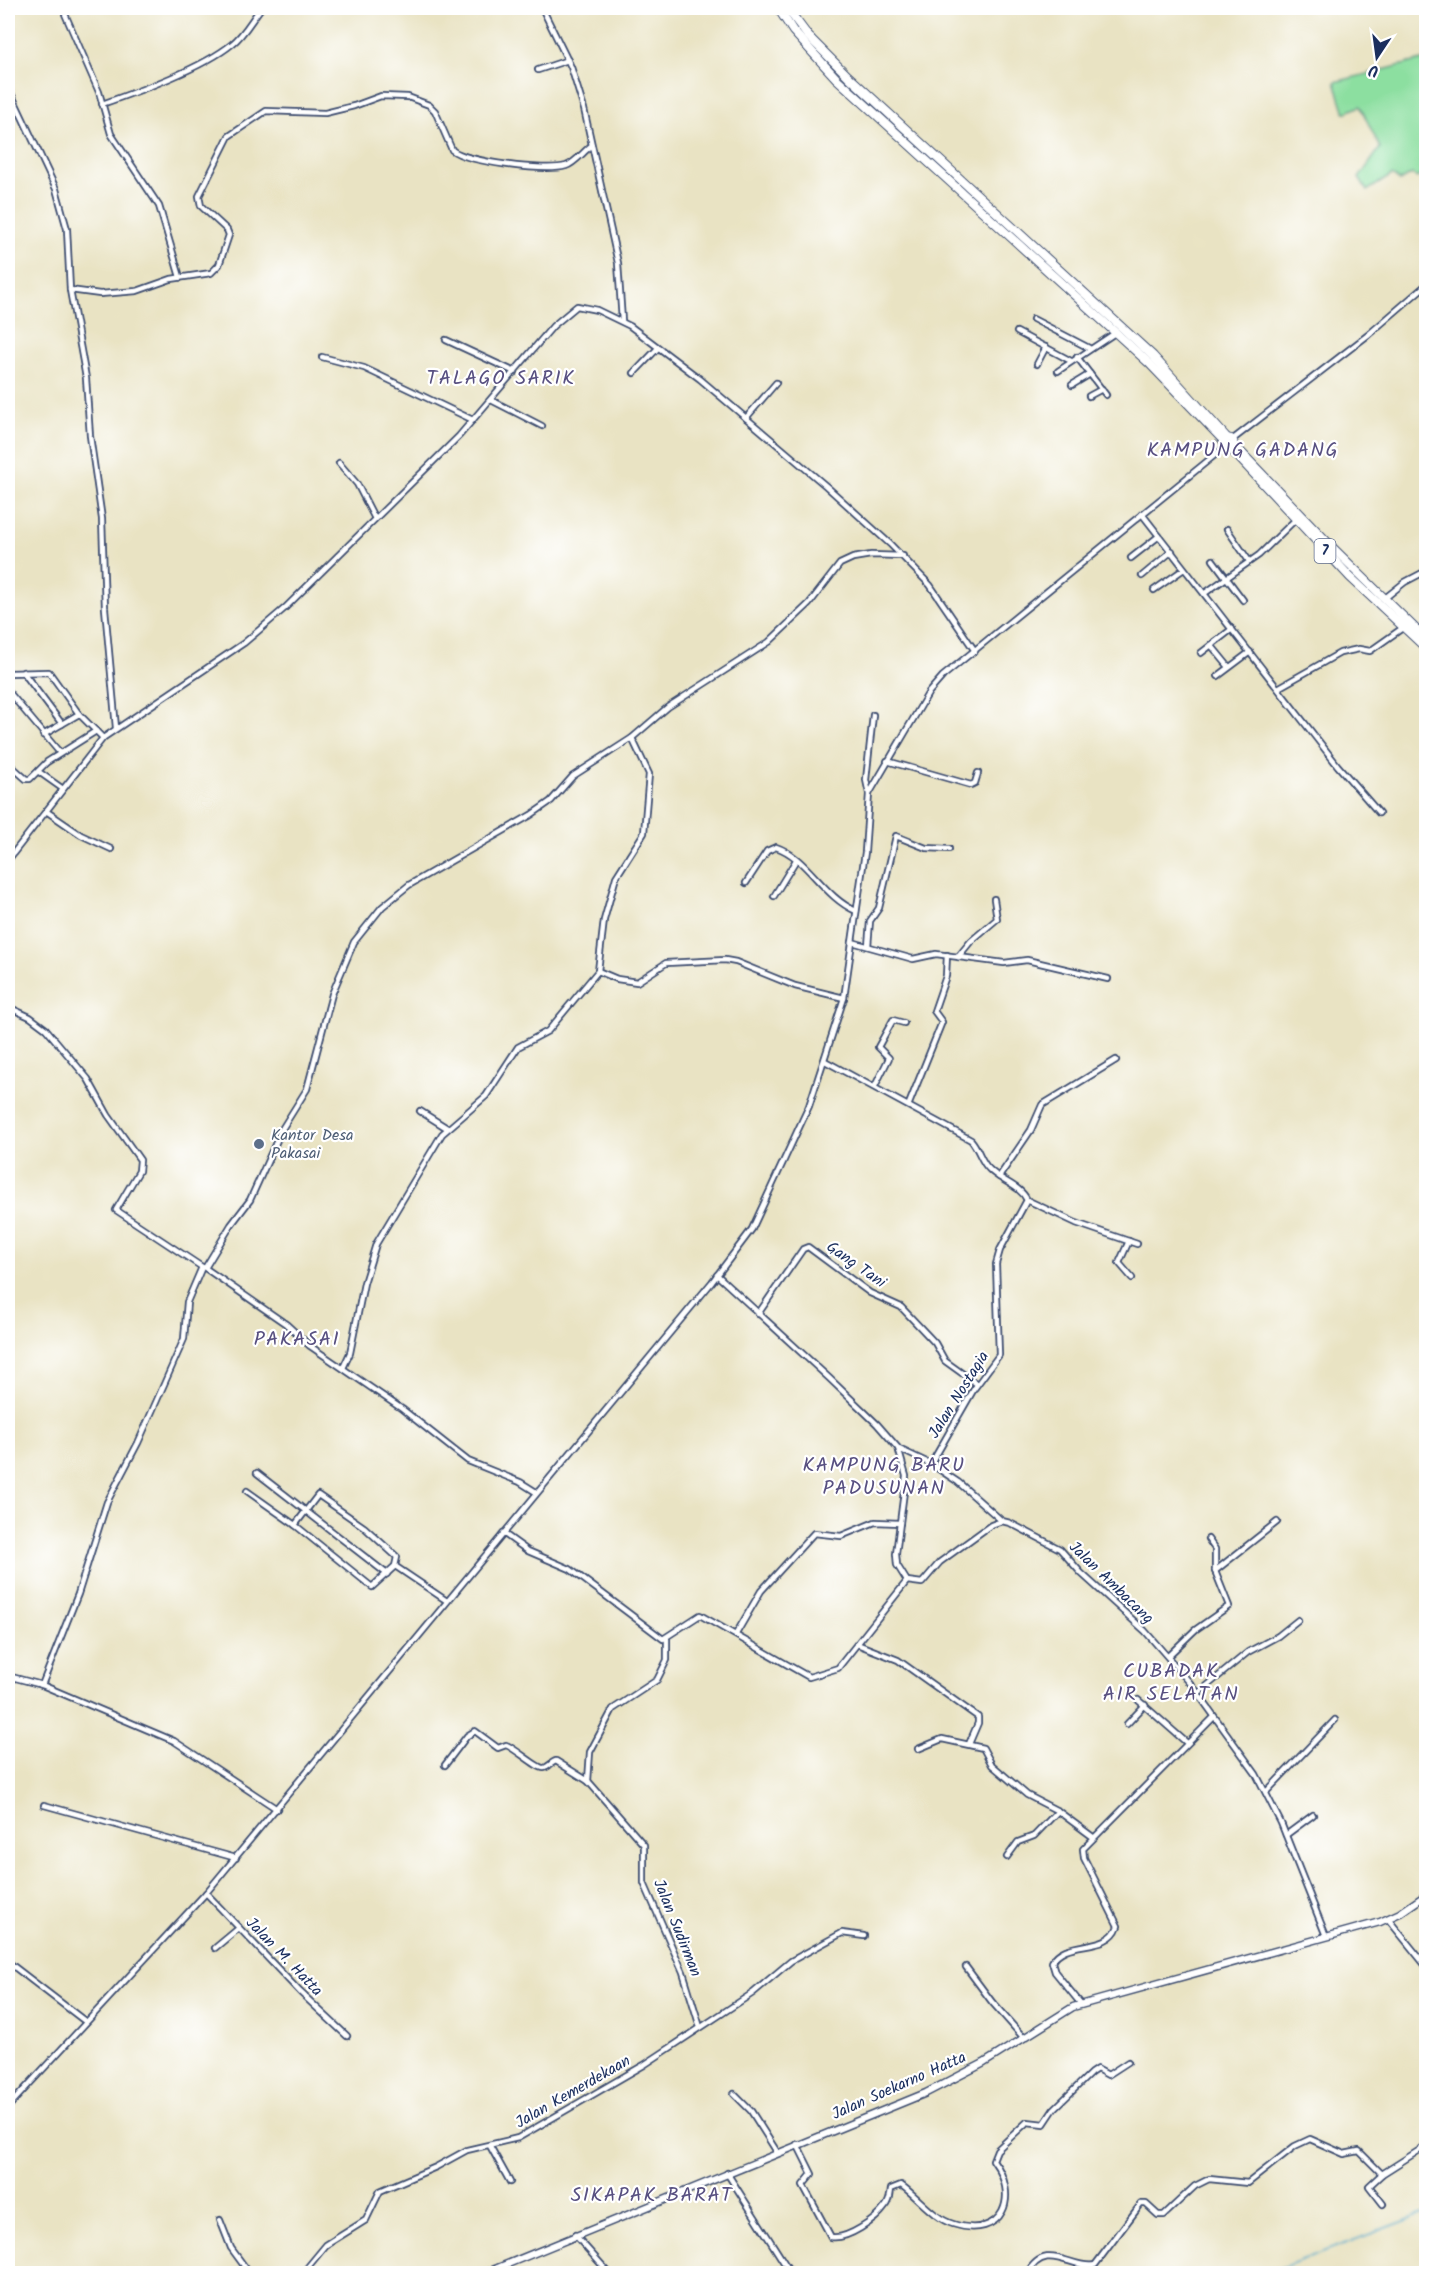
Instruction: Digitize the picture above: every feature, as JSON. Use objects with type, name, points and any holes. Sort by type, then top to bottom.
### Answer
[{"type":"highway","points":[[778,8],[793,31],[836,78],[1176,380],[1229,443]]},
{"type":"highway","points":[[788,8],[808,36],[962,189],[1114,333],[1133,343]]},
{"type":"highway","name":"7","points":[[1229,443],[1296,518],[1426,648]]},
{"type":"highway","name":"7","points":[[1229,443],[1385,598],[1406,626],[1426,639]]},
{"type":"street","points":[[65,8],[65,14],[102,104],[113,138],[159,206],[180,277]]},
{"type":"street","points":[[102,104],[147,87],[225,50],[237,40],[261,8]]},
{"type":"street","points":[[542,8],[576,78],[618,263],[622,321]]},
{"type":"street","points":[[538,70],[568,60]]},
{"type":"street","points":[[8,87],[62,205],[67,229],[70,290],[86,378],[90,436],[102,519],[105,608],[116,728]]},
{"type":"street","points":[[70,290],[100,294],[138,291],[180,277],[211,273],[219,266],[229,235],[227,230],[201,206],[199,196],[229,136],[266,111],[325,113],[381,96],[408,97],[429,105],[441,122],[452,150],[468,157],[554,168],[572,163],[591,146]]},
{"type":"street","points":[[869,794],[929,692],[943,676],[1229,443],[1368,335],[1426,285]]},
{"type":"street","points":[[8,860],[104,738],[244,643],[291,602],[473,420],[553,326],[574,306],[597,310],[622,321],[746,418],[903,556],[937,594],[975,651]]},
{"type":"street","points":[[1033,319],[1089,348]]},
{"type":"street","points":[[1017,332],[1071,361]]},
{"type":"street","points":[[1058,371],[1114,333]]},
{"type":"street","points":[[446,340],[515,372]]},
{"type":"street","points":[[1037,364],[1046,347]]},
{"type":"street","points":[[634,373],[658,348]]},
{"type":"street","points":[[322,357],[364,368],[473,420]]},
{"type":"street","points":[[1077,357],[1107,395]]},
{"type":"street","points":[[1072,386],[1090,374]]},
{"type":"street","points":[[746,418],[776,383]]},
{"type":"street","points":[[1089,396],[1102,389]]},
{"type":"street","points":[[491,400],[542,426]]},
{"type":"street","points":[[339,463],[357,484],[374,517]]},
{"type":"street","points":[[1142,514],[1379,813]]},
{"type":"street","points":[[1205,593],[1249,561],[1296,518]]},
{"type":"street","points":[[1227,529],[1249,561]]},
{"type":"street","points":[[1131,558],[1159,536]]},
{"type":"street","points":[[1142,576],[1172,551]]},
{"type":"street","points":[[42,1685],[78,1594],[107,1502],[138,1443],[184,1339],[187,1302],[203,1267],[250,1200],[282,1128],[307,1089],[332,994],[354,942],[382,907],[402,889],[531,815],[551,801],[573,776],[632,738],[668,707],[782,631],[809,604],[840,564],[853,558],[871,555],[903,556]]},
{"type":"street","points":[[1213,560],[1243,600]]},
{"type":"street","points":[[1154,590],[1184,569]]},
{"type":"street","points":[[1385,598],[1405,582],[1426,571]]},
{"type":"street","points":[[1278,688],[1340,653],[1359,649],[1370,651],[1406,626]]},
{"type":"street","points":[[1202,653],[1232,629]]},
{"type":"street","points":[[1211,645],[1229,668]]},
{"type":"street","points":[[1218,676],[1250,652]]},
{"type":"street","points":[[23,672],[62,724]]},
{"type":"street","points":[[8,673],[49,672],[79,714],[104,738]]},
{"type":"street","points":[[8,691],[60,753]]},
{"type":"street","points":[[43,735],[79,714]]},
{"type":"street","points":[[8,2107],[236,1858],[747,1236],[764,1207],[803,1120],[825,1061],[844,998],[865,852],[869,794],[866,780],[873,715]]},
{"type":"street","points":[[8,763],[26,779],[39,772],[45,763],[96,731]]},
{"type":"street","points":[[343,1368],[350,1353],[364,1283],[376,1244],[447,1128],[486,1096],[518,1047],[548,1031],[598,971],[604,920],[616,877],[644,833],[650,774],[632,738]]},
{"type":"street","points":[[887,761],[970,785],[975,783],[978,773]]},
{"type":"street","points":[[39,772],[63,789]]},
{"type":"street","points":[[46,811],[81,835],[111,849]]},
{"type":"street","points":[[868,946],[870,921],[879,908],[896,836],[926,848],[949,849]]},
{"type":"street","points":[[746,883],[772,846],[781,848],[796,860],[831,897],[856,911]]},
{"type":"street","points":[[774,896],[796,860]]},
{"type":"street","points":[[958,957],[971,941],[997,919],[994,899]]},
{"type":"street","points":[[852,942],[915,960],[936,954],[1004,963],[1027,960],[1108,979]]},
{"type":"street","points":[[909,1104],[942,1022],[934,1011],[945,975],[946,955]]},
{"type":"street","points":[[598,971],[617,979],[637,982],[666,963],[724,960],[805,990],[844,998]]},
{"type":"street","points":[[8,1007],[30,1017],[46,1029],[88,1079],[108,1115],[140,1160],[140,1171],[116,1210],[203,1267],[468,1461],[520,1482],[536,1492]]},
{"type":"street","points":[[875,1086],[889,1058],[878,1047],[893,1020],[904,1023]]},
{"type":"street","points":[[999,1177],[1031,1130],[1042,1106],[1116,1060]]},
{"type":"street","points":[[825,1061],[909,1104],[971,1140],[981,1152],[986,1167],[1028,1200],[1076,1223],[1137,1244]]},
{"type":"street","points":[[420,1111],[447,1128]]},
{"type":"street","name":"Jalan Nostagia","points":[[898,1448],[931,1464],[977,1384],[999,1355],[995,1273],[998,1255],[1028,1200]]},
{"type":"street","points":[[1129,1241],[1119,1263],[1132,1278]]},
{"type":"street","name":"Gang Tani","points":[[758,1314],[803,1249],[808,1247],[870,1293],[901,1307],[935,1343],[945,1361],[977,1384]]},
{"type":"street","points":[[717,1275],[829,1378],[888,1435],[898,1448],[906,1476],[896,1560],[907,1581]]},
{"type":"street","name":"Jalan Ambacang","points":[[931,1464],[958,1482],[1002,1521],[1060,1549],[1081,1573],[1108,1595],[1168,1656],[1245,1756],[1266,1792],[1286,1835],[1326,1936]]},
{"type":"street","points":[[257,1473],[387,1574]]},
{"type":"street","points":[[247,1491],[295,1525],[372,1587],[395,1566],[397,1557],[364,1527],[318,1495],[295,1525]]},
{"type":"street","points":[[907,1581],[922,1583],[944,1558],[991,1525],[1002,1521]]},
{"type":"street","points":[[736,1634],[761,1592],[814,1533],[841,1536],[875,1522],[900,1523]]},
{"type":"street","points":[[1215,1571],[1277,1522]]},
{"type":"street","points":[[504,1533],[528,1551],[570,1569],[667,1639]]},
{"type":"street","points":[[1168,1656],[1195,1630],[1229,1606],[1215,1571],[1215,1549],[1208,1539]]},
{"type":"street","points":[[395,1566],[447,1601]]},
{"type":"street","points":[[667,1639],[697,1615],[707,1617],[808,1677],[835,1671],[907,1581]]},
{"type":"street","points":[[1197,1694],[1248,1652],[1278,1636],[1298,1620]]},
{"type":"street","points":[[588,1781],[590,1752],[614,1709],[657,1680],[667,1660],[667,1639]]},
{"type":"street","points":[[857,1644],[898,1660],[976,1715],[978,1723],[969,1744]]},
{"type":"street","points":[[8,1676],[42,1685],[174,1741],[277,1809]]},
{"type":"street","points":[[1138,1700],[1187,1743]]},
{"type":"street","points":[[1127,1724],[1145,1705]]},
{"type":"street","points":[[1081,2004],[1055,1972],[1052,1962],[1066,1949],[1095,1944],[1117,1929],[1116,1920],[1082,1855],[1093,1837],[1214,1717]]},
{"type":"street","points":[[1266,1792],[1335,1720]]},
{"type":"street","name":"Jalan Sudirman","points":[[446,1765],[467,1736],[474,1731],[498,1748],[506,1745],[517,1750],[540,1767],[546,1768],[556,1761],[588,1781],[644,1845],[644,1884],[683,1972],[700,2027]]},
{"type":"street","points":[[918,1749],[942,1739],[983,1748],[994,1767],[1027,1795],[1058,1811],[1093,1837]]},
{"type":"street","points":[[44,1805],[236,1858]]},
{"type":"street","points":[[1007,1857],[1018,1842],[1034,1836],[1058,1811]]},
{"type":"street","points":[[1286,1835],[1312,1815]]},
{"type":"street","name":"Jalan M. Hatta","points":[[206,1893],[300,1992],[347,2036]]},
{"type":"street","name":"Jalan Soekarno Hatta","points":[[483,2274],[926,2093],[984,2063],[1061,2013],[1081,2004],[1388,1919],[1426,1894]]},
{"type":"street","points":[[1388,1919],[1426,1966]]},
{"type":"street","points":[[215,1948],[239,1928]]},
{"type":"street","name":"Jalan Kemerdekaan","points":[[302,2274],[326,2245],[366,2220],[380,2191],[436,2167],[467,2150],[518,2138],[621,2080],[753,1993],[791,1961],[842,1933],[864,1936]]},
{"type":"street","points":[[8,1962],[87,2022]]},
{"type":"street","points":[[966,1967],[992,2002],[1023,2037]]},
{"type":"street","points":[[797,2145],[812,2175],[803,2186],[831,2237],[840,2237],[869,2222],[886,2206],[891,2189],[901,2185],[942,2219],[969,2228],[983,2227],[995,2221],[1005,2211],[1006,2187],[1000,2168],[993,2160],[997,2150],[1027,2122],[1044,2124],[1054,2109],[1091,2073],[1097,2069],[1108,2075],[1128,2062]]},
{"type":"street","points":[[734,2094],[751,2111],[777,2152]]},
{"type":"street","points":[[1027,2274],[1036,2263],[1049,2257],[1095,2265],[1141,2204],[1146,2204],[1158,2215],[1164,2215],[1202,2182],[1217,2178],[1248,2183],[1296,2146],[1310,2139],[1330,2150],[1345,2154],[1359,2151],[1382,2174]]},
{"type":"street","points":[[1383,2204],[1369,2186],[1382,2174],[1426,2145]]},
{"type":"street","points":[[490,2146],[510,2182]]},
{"type":"street","points":[[727,2173],[790,2272]]},
{"type":"street","points":[[220,2220],[231,2248],[250,2274]]},
{"type":"street","points":[[575,2235],[610,2274]]},
{"type":"green space","points":[[1426,59],[1426,171],[1417,178],[1412,174],[1400,181],[1392,175],[1367,191],[1359,178],[1380,148],[1360,106],[1345,113],[1335,82]]},
{"type":"waterway","points":[[1280,2268],[1426,2213]]},
{"type":"place","name":"Kantor Desa Pakasai","points":[[259,1144]]},
{"type":"district","name":"TALAGO SARIK","points":[[501,379]]},
{"type":"district","name":"KAMPUNG GADANG","points":[[1243,451]]},
{"type":"district","name":"PAKASAI","points":[[297,1340]]},
{"type":"district","name":"KAMPUNG BARU PADUSUNAN","points":[[884,1478]]},
{"type":"district","name":"CUBADAK AIR SELATAN","points":[[1171,1684]]},
{"type":"district","name":"SIKAPAK BARAT","points":[[652,2196]]}]
